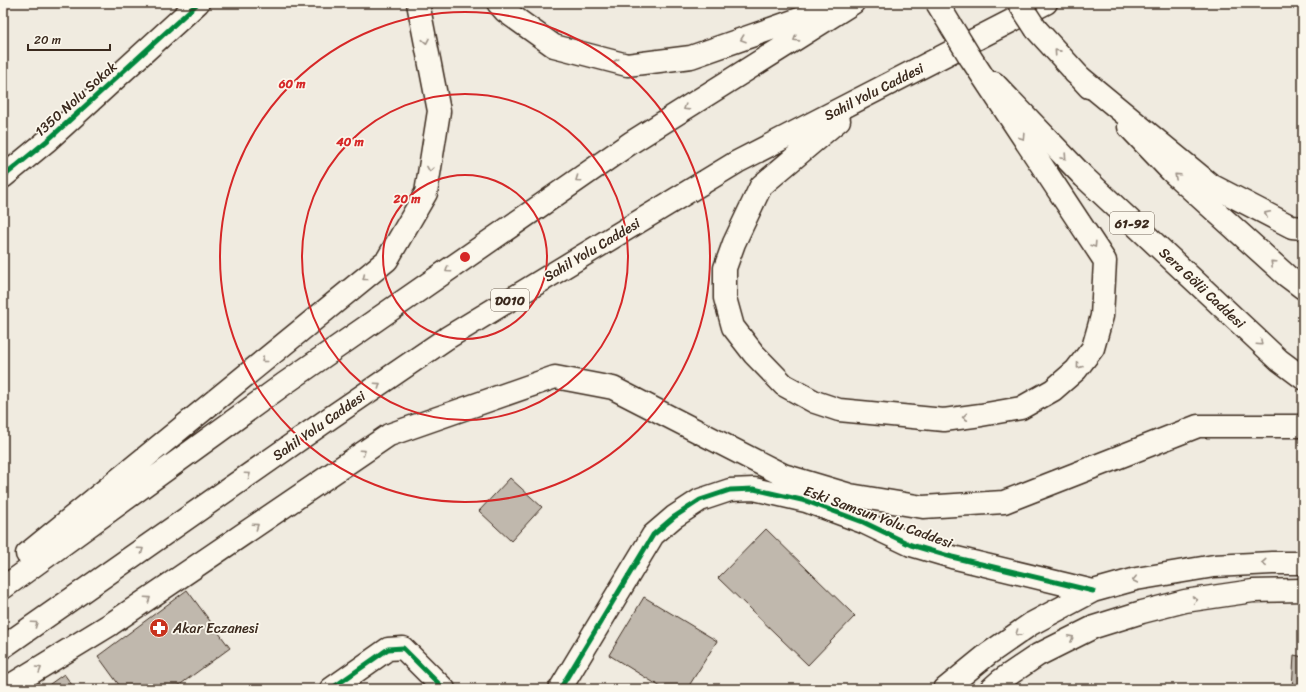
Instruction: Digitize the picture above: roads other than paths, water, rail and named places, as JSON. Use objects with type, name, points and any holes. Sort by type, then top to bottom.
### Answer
[{"type":"main road","name":"1350 Nolu Sokak","points":[[3,177],[48,140],[198,3]]},
{"type":"main road","points":[[3,573],[387,260],[426,194],[439,111],[418,3]]},
{"type":"main road","points":[[498,3],[505,11],[554,46],[627,64],[691,57],[846,3]]},
{"type":"main road","points":[[3,588],[284,384],[632,142],[853,3]]},
{"type":"main road","name":"61-92","points":[[937,3],[970,57]]},
{"type":"main road","points":[[1019,3],[1036,29],[1075,73],[1171,171],[1287,276],[1303,288]]},
{"type":"main road","name":"Sahil Yolu Caddesi","points":[[3,646],[447,338],[737,162],[1046,3]]},
{"type":"main road","points":[[868,95],[762,186],[734,243],[725,268],[725,298],[733,327],[754,354],[784,385],[815,402],[839,410],[944,420],[1021,408],[1054,390],[1076,370],[1093,348],[1102,316],[1105,261],[970,57]]},
{"type":"main road","name":"Sera Gölü Caddesi","points":[[970,57],[1084,178],[1279,360],[1303,378]]},
{"type":"main road","points":[[1075,73],[1211,185],[1292,227],[1303,228]]},
{"type":"main road","points":[[5,689],[111,624],[389,435],[555,377],[613,388],[783,475],[850,495],[923,507],[1004,502],[1198,426],[1303,426]]},
{"type":"main road","name":"Eski Samsun Yolu Caddesi","points":[[560,689],[654,535],[674,517],[700,500],[730,490],[754,489],[806,501],[863,522],[911,545],[952,557],[1093,591]]},
{"type":"main road","points":[[945,689],[988,654],[1031,624],[1093,591],[1136,579],[1214,566],[1303,563]]},
{"type":"main road","points":[[992,689],[1001,680],[1038,655],[1101,624],[1185,601],[1252,590],[1303,590]]},
{"type":"main road","points":[[331,689],[388,649],[403,648],[444,689]]},
{"type":"place","name":"Akar Eczanesi","points":[[159,628]]}]
